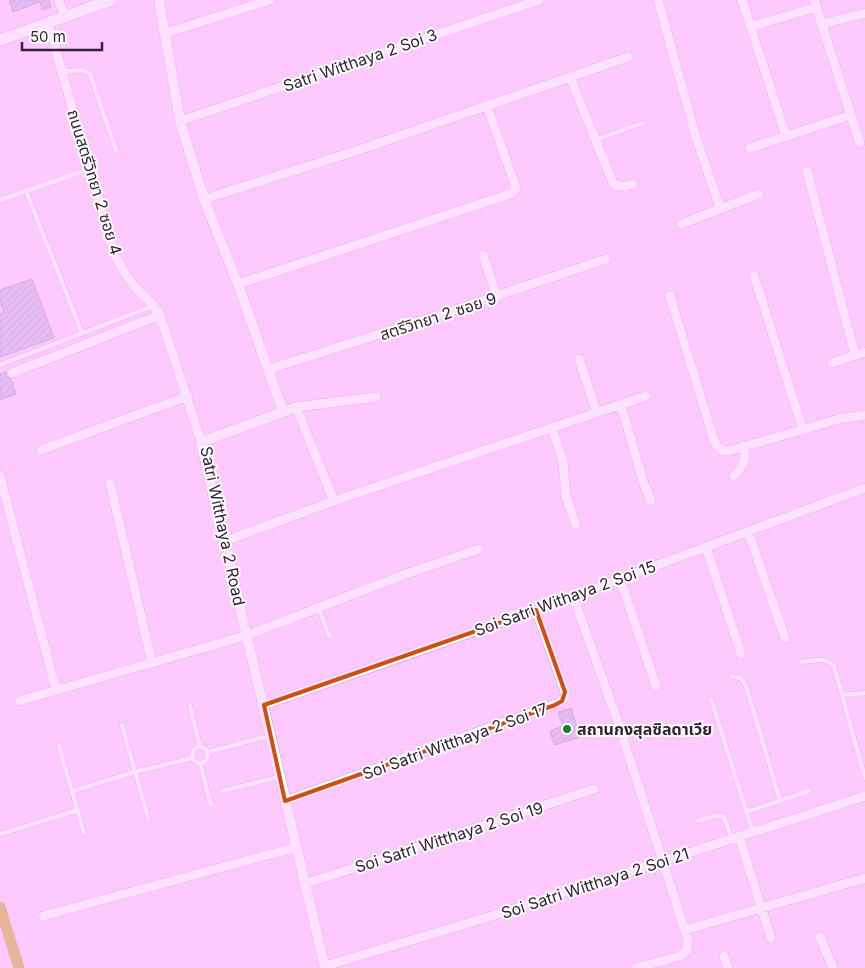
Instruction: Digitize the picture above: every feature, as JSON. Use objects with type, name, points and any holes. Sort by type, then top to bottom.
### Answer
[{"type":"main road","points":[[0,40],[111,0]]},
{"type":"street","points":[[59,0],[65,18]]},
{"type":"street","points":[[159,0],[180,121],[204,199],[238,284],[283,412],[296,407],[376,397]]},
{"type":"street","points":[[166,33],[270,0]]},
{"type":"street","name":"Satri Witthaya 2 Soi 3","points":[[180,121],[539,0]]},
{"type":"street","points":[[658,0],[696,136],[720,208]]},
{"type":"street","points":[[742,0],[786,136]]},
{"type":"street","points":[[750,27],[816,4],[860,144]]},
{"type":"street","points":[[822,24],[865,13]]},
{"type":"street","name":"ถนนสตรีวิทยา 2 ซอย 4","points":[[48,23],[114,254],[135,286],[154,305],[160,315],[202,442]]},
{"type":"street","points":[[204,199],[354,152],[628,57]]},
{"type":"street","points":[[570,77],[613,183],[622,187],[633,184]]},
{"type":"street","points":[[238,284],[515,192],[515,185],[487,106]]},
{"type":"street","points":[[750,148],[851,115]]},
{"type":"street","points":[[807,171],[855,355]]},
{"type":"street","points":[[681,224],[759,194]]},
{"type":"street","points":[[483,255],[497,297]]},
{"type":"street","name":"สตรีวิทยา 2 ซอย 9","points":[[269,369],[497,297],[606,260]]},
{"type":"street","points":[[754,276],[802,430]]},
{"type":"street","points":[[670,296],[715,443],[719,449],[724,451],[839,419],[865,415]]},
{"type":"street","points":[[12,373],[160,315]]},
{"type":"street","points":[[832,362],[865,352]]},
{"type":"street","points":[[580,359],[597,413]]},
{"type":"street","points":[[41,450],[188,396]]},
{"type":"street","points":[[225,541],[334,501],[646,396]]},
{"type":"street","points":[[622,405],[642,478],[651,501]]},
{"type":"street","points":[[296,407],[334,501]]},
{"type":"street","name":"Satri Witthaya 2 Road","points":[[283,412],[202,442],[325,967]]},
{"type":"street","points":[[552,428],[563,461],[566,496],[576,525]]},
{"type":"street","points":[[734,476],[740,470],[744,461],[746,453],[744,446]]},
{"type":"street","points":[[0,476],[56,690]]},
{"type":"street","points":[[110,482],[152,663]]},
{"type":"street","name":"Soi Satri Withaya 2 Soi 15","points":[[264,705],[536,610],[865,488]]},
{"type":"street","points":[[748,530],[785,638]]},
{"type":"street","points":[[706,546],[741,654]]},
{"type":"street","points":[[19,701],[248,636],[402,575],[479,549]]},
{"type":"street","points":[[620,579],[656,686]]},
{"type":"street","points":[[574,596],[618,722],[688,946],[684,954],[635,968]]},
{"type":"street","name":"Soi Satri Witthaya 2 Soi 17","points":[[286,802],[559,703],[565,697],[565,692],[536,610]]},
{"type":"street","name":"Soi Satri Witthaya 2 Soi 19","points":[[305,884],[594,789]]},
{"type":"street","name":"Soi Satri Witthaya 2 Soi 21","points":[[325,967],[663,862],[865,796]]},
{"type":"street","points":[[736,838],[770,938]]},
{"type":"street","points":[[43,916],[297,847]]},
{"type":"street","points":[[684,930],[865,878]]},
{"type":"street","points":[[820,937],[833,968]]},
{"type":"street","points":[[724,956],[728,968]]},
{"type":"lane","points":[[62,72],[82,70],[90,74],[116,150]]},
{"type":"lane","points":[[595,140],[643,124]]},
{"type":"lane","points":[[0,200],[90,169]]},
{"type":"lane","points":[[26,191],[82,333]]},
{"type":"lane","points":[[0,365],[154,305]]},
{"type":"lane","points":[[319,608],[329,636]]},
{"type":"lane","points":[[802,662],[825,660],[830,661],[834,666],[865,778]]},
{"type":"lane","points":[[731,676],[740,678],[745,683],[780,800]]},
{"type":"lane","points":[[842,696],[865,693]]},
{"type":"lane","points":[[711,699],[753,832]]},
{"type":"lane","points":[[190,706],[200,747]]},
{"type":"lane","points":[[122,725],[148,818]]},
{"type":"lane","points":[[208,752],[271,736]]},
{"type":"lane","points":[[59,746],[84,833]]},
{"type":"lane","points":[[200,747],[205,748],[208,752],[208,757],[200,763]]},
{"type":"lane","points":[[200,747],[193,753],[193,758],[196,762],[200,763],[211,805]]},
{"type":"lane","points":[[73,791],[135,772],[193,758]]},
{"type":"lane","points":[[222,791],[280,777]]},
{"type":"lane","points":[[746,812],[808,791]]},
{"type":"lane","points":[[0,834],[78,810]]},
{"type":"lane","points":[[698,821],[718,815],[724,816],[736,838]]},
{"type":"highlighted area","points":[[536,610],[565,692],[562,701],[555,705],[285,801],[264,705]]},
{"type":"building","points":[[9,0],[49,0],[51,7],[42,10],[40,2],[13,12]]},
{"type":"building","points":[[32,279],[54,338],[0,357],[0,314],[4,313],[0,301],[0,290]]},
{"type":"building","points":[[6,372],[6,376],[11,379],[16,394],[0,400],[0,374]]},
{"type":"building","name":"สถานกงสุลซิลดาเวีย","points":[[571,708],[580,737],[554,745],[550,731],[563,726],[558,712]]},
{"type":"waterway","points":[[0,907],[19,968]]},
{"type":"place","name":"สถานกงสุลซิลดาเวีย","points":[[567,729]]}]
